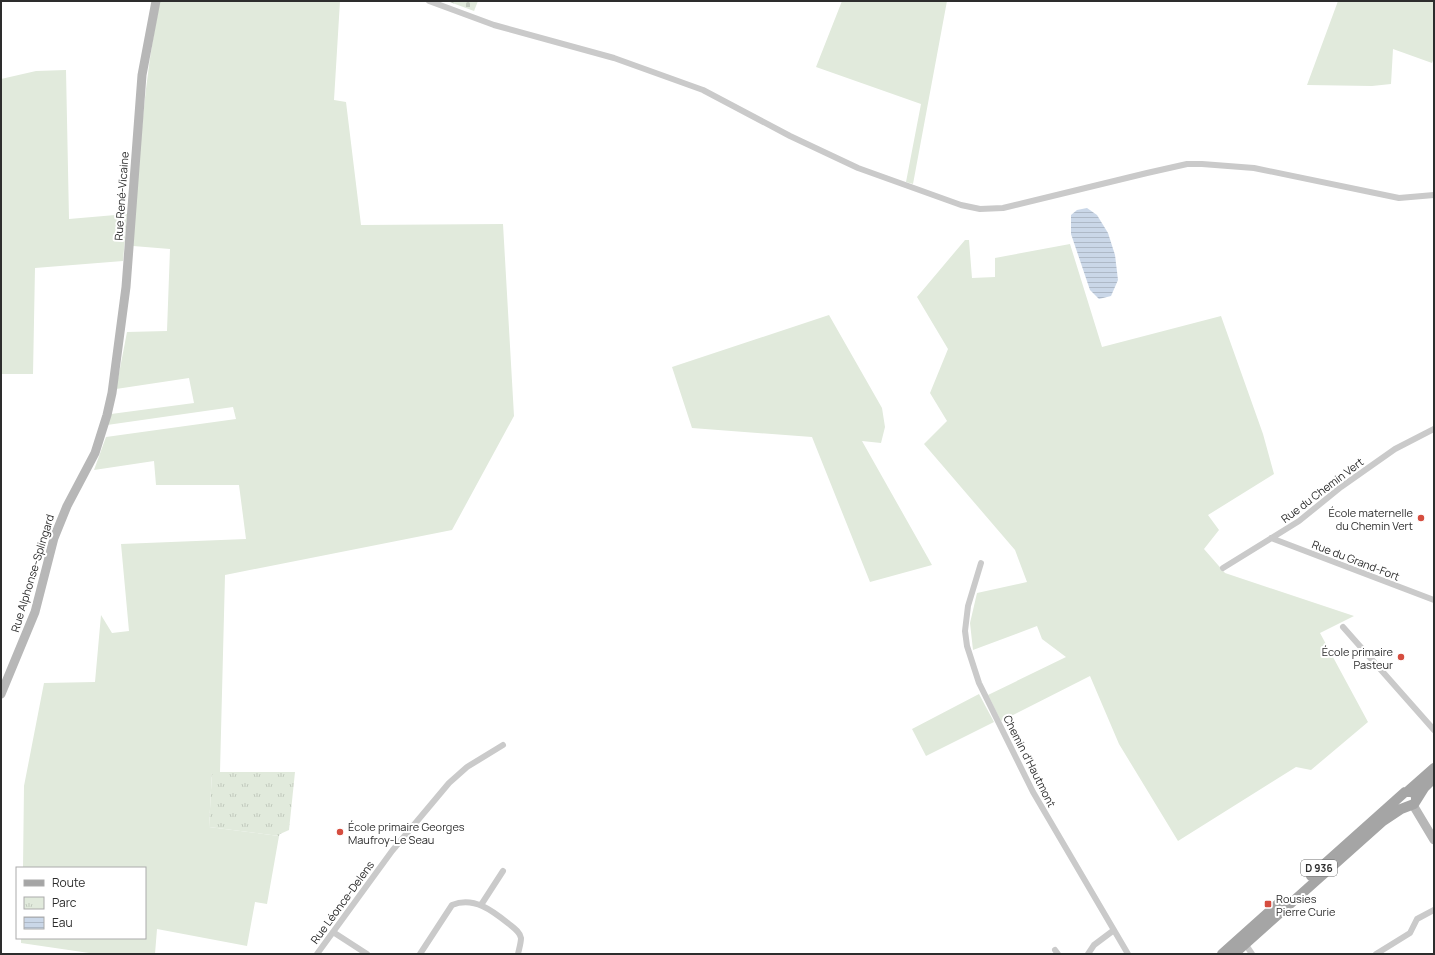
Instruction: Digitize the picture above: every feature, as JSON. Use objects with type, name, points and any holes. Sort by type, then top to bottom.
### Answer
[{"type":"main road","name":"D 936","points":[[1234,954],[1434,768]]},
{"type":"main road","name":"D 936","points":[[1222,954],[1245,943],[1383,821],[1412,804],[1434,778]]},
{"type":"main road","points":[[1405,794],[1402,802],[1412,804]]},
{"type":"street","name":"Rue René-Vicaine","points":[[112,393],[127,280],[142,75],[156,1]]},
{"type":"street","points":[[429,1],[494,25],[620,60],[703,90],[790,136],[858,168],[961,205],[974,208],[1003,208],[1187,164],[1254,168],[1385,195],[1410,198],[1434,196]]},
{"type":"street","name":"Rue Alphonse-Splingard","points":[[1,694],[33,618],[54,538],[60,521],[95,453],[112,393]]},
{"type":"street","name":"Rue du Chemin Vert","points":[[1223,568],[1299,521],[1341,487],[1395,449],[1434,429]]},
{"type":"street","name":"Rue du Grand-Fort","points":[[1271,538],[1434,600]]},
{"type":"street","name":"Chemin d'Hautmont","points":[[981,563],[968,606],[965,631],[967,646],[979,683],[1033,792],[1128,954]]},
{"type":"street","points":[[1343,627],[1434,730]]},
{"type":"street","name":"Rue Léonce-Delens","points":[[317,954],[392,851],[449,783],[467,767],[503,744]]},
{"type":"street","points":[[1412,804],[1434,840]]},
{"type":"street","points":[[481,905],[503,871]]},
{"type":"street","points":[[420,954],[452,905],[458,902],[481,905],[491,909],[518,931],[521,938],[518,954]]},
{"type":"street","points":[[1376,954],[1410,933],[1417,919],[1434,910]]},
{"type":"street","points":[[1088,954],[1094,945],[1114,930]]},
{"type":"street","points":[[333,932],[367,954]]},
{"type":"street","points":[[1245,943],[1252,954]]},
{"type":"green space","points":[[160,1],[340,1],[334,100],[346,102],[361,225],[503,224],[514,416],[452,530],[225,575],[220,772],[212,772],[209,827],[279,836],[267,904],[255,902],[247,946],[157,929],[155,954],[96,954],[21,943],[21,939],[146,939],[146,867],[23,867],[24,786],[44,683],[95,682],[101,615],[112,633],[129,631],[121,544],[246,539],[239,485],[156,485],[154,461],[94,470],[106,437],[236,419],[233,407],[107,425],[111,414],[194,403],[189,378],[116,389],[127,332],[167,331],[170,249],[133,246],[146,92],[154,31]]},
{"type":"green space","points":[[447,1],[478,1],[474,11]]},
{"type":"green space","points":[[842,1],[947,1],[913,184],[906,182],[921,104],[816,67]]},
{"type":"green space","points":[[1338,1],[1434,1],[1434,58],[1432,63],[1393,49],[1391,84],[1372,86],[1307,85]]},
{"type":"green space","points":[[66,70],[69,219],[127,214],[123,261],[35,268],[33,374],[1,374],[1,79],[36,71]]},
{"type":"green space","points":[[965,240],[969,240],[972,278],[995,277],[995,258],[1070,244],[1102,347],[1221,316],[1263,434],[1274,474],[1208,515],[1219,530],[1204,549],[1225,573],[1354,616],[1320,633],[1368,722],[1311,770],[1296,767],[1178,841],[1119,744],[1090,676],[1001,721],[988,695],[1066,657],[1042,639],[1037,626],[973,650],[970,623],[977,593],[1027,582],[1015,550],[924,444],[947,421],[930,393],[948,349],[917,297]]},
{"type":"green space","points":[[829,315],[882,408],[885,427],[881,443],[862,441],[932,565],[870,582],[812,437],[692,428],[672,367]]},
{"type":"green space","points":[[979,694],[994,722],[926,756],[912,729]]},
{"type":"green space","points":[[212,772],[295,772],[289,830],[280,834],[279,836],[209,827]]},
{"type":"water","points":[[1087,208],[1097,215],[1108,233],[1115,255],[1118,280],[1111,296],[1099,299],[1090,290],[1071,234],[1071,215],[1077,210]]},
{"type":"place","name":"École maternelle du Chemin Vert","points":[[1421,518]]},
{"type":"place","name":"École primaire Pasteur","points":[[1401,657]]},
{"type":"place","name":"École primaire Georges Maufroy-Le Seau","points":[[340,832]]},
{"type":"place","name":"Rousies Pierre Curie","points":[[1268,904]]}]
